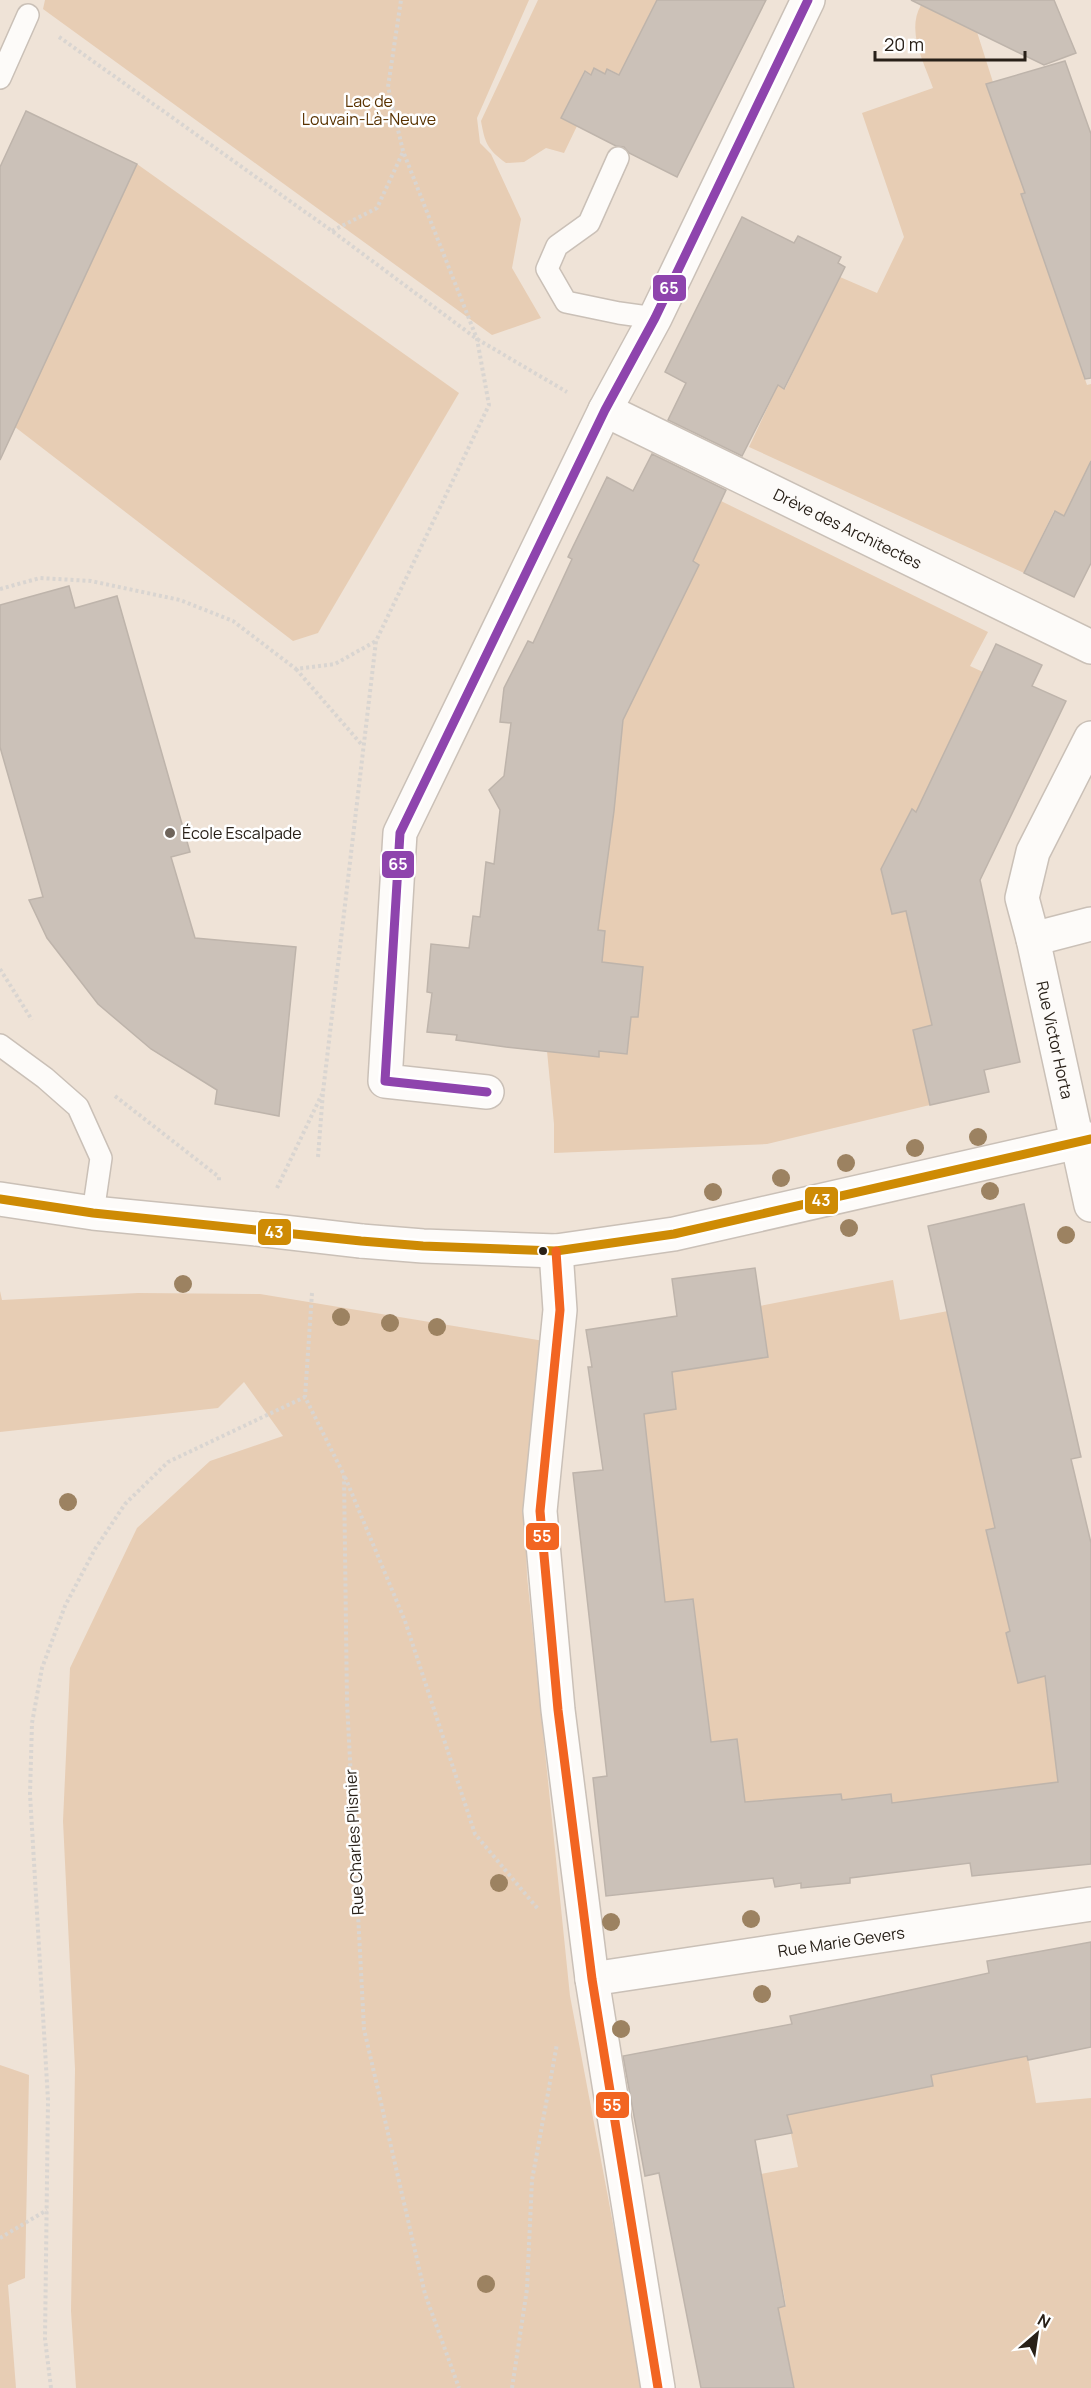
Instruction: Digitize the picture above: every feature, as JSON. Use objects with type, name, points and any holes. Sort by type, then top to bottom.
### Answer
[{"type":"street","points":[[487,1092],[385,1081],[400,833],[605,410],[655,318],[808,0]]},
{"type":"street","name":"Drève des Architectes","points":[[605,410],[1091,647]]},
{"type":"street","name":"Rue Victor Horta","points":[[1091,738],[1033,852],[1022,898],[1084,1141],[1091,1205]]},
{"type":"street","points":[[1033,939],[1091,924]]},
{"type":"street","points":[[0,1199],[93,1213],[361,1241],[423,1246],[556,1251],[674,1234],[1084,1141]]},
{"type":"street","points":[[556,1251],[560,1310],[540,1511],[558,1710],[592,1979],[658,2388]]},
{"type":"street","name":"Rue Marie Gevers","points":[[592,1979],[1091,1904]]},
{"type":"lane","points":[[0,78],[28,15]]},
{"type":"lane","points":[[618,158],[589,223],[557,246],[547,269],[566,302],[619,314],[655,318]]},
{"type":"lane","points":[[0,1045],[45,1078],[78,1107],[101,1158],[93,1213]]},
{"type":"path","points":[[318,1157],[323,1092],[362,745],[376,641],[489,405],[477,339],[403,151],[388,87],[401,0]]},
{"type":"path","points":[[28,15],[332,231],[477,339],[563,390],[605,410]]},
{"type":"path","points":[[332,231],[377,208],[403,151]]},
{"type":"path","points":[[0,590],[40,578],[91,581],[180,600],[233,621],[296,669],[362,745]]},
{"type":"path","points":[[296,669],[335,664],[376,641]]},
{"type":"path","points":[[0,969],[34,1023]]},
{"type":"path","points":[[258,1229],[323,1092]]},
{"type":"path","points":[[111,1093],[135,1114],[219,1177],[214,1224]]},
{"type":"path","points":[[51,2388],[45,2339],[48,2100],[30,1794],[32,1723],[42,1668],[65,1606],[95,1549],[125,1504],[168,1462],[305,1396],[312,1293]]},
{"type":"path","name":"Rue Charles Plisnier","points":[[305,1396],[344,1474],[347,1702],[364,2029],[425,2294],[459,2388]]},
{"type":"path","points":[[344,1474],[405,1621],[475,1834],[539,1911]]},
{"type":"path","points":[[512,2388],[527,2289],[532,2180],[559,2037]]},
{"type":"path","points":[[0,2238],[46,2210]]},
{"type":"green space","name":"Lac de Louvain-Là-Neuve","points":[[45,0],[529,0],[477,118],[480,143],[491,154],[521,219],[512,268],[541,318],[492,335],[43,9]]},
{"type":"green space","points":[[538,0],[657,0],[629,79],[608,69],[605,74],[594,68],[591,75],[584,72],[561,118],[577,126],[564,153],[546,148],[524,162],[506,163],[488,145],[481,121]]},
{"type":"green space","points":[[921,5],[977,32],[1028,192],[1021,194],[1087,385],[1091,384],[1091,463],[1064,516],[1054,511],[1024,573],[749,447],[778,385],[785,389],[797,364],[791,360],[800,358],[812,333],[806,329],[810,320],[817,323],[829,299],[825,289],[832,293],[840,277],[877,293],[904,237],[862,113],[933,88],[916,36],[915,25]]},
{"type":"green space","points":[[137,164],[459,393],[318,633],[293,641],[15,427]]},
{"type":"green space","points":[[721,501],[988,632],[970,666],[983,672],[923,816],[911,810],[881,869],[892,914],[906,911],[933,1025],[913,1030],[930,1105],[767,1144],[554,1153],[554,1124],[547,1051],[599,1051],[627,1054],[631,1017],[638,1017],[643,967],[602,962],[605,931],[594,930],[616,716],[639,687],[652,662],[645,658],[648,653],[655,655],[699,565],[693,561]]},
{"type":"green space","points":[[893,1280],[900,1320],[948,1311],[1002,1526],[986,1530],[998,1582],[1014,1630],[1006,1633],[1018,1683],[1045,1676],[1051,1723],[1076,1782],[938,1797],[893,1812],[891,1794],[842,1800],[841,1794],[773,1810],[772,1799],[745,1802],[737,1740],[708,1742],[704,1686],[693,1600],[664,1602],[619,1417],[672,1372],[768,1357],[760,1306]]},
{"type":"green space","points":[[0,1291],[2,1300],[138,1293],[260,1294],[544,1341],[525,1513],[527,1576],[570,1996],[644,2388],[76,2388],[71,2311],[75,2069],[63,1821],[70,1668],[137,1528],[210,1461],[283,1436],[244,1382],[218,1408],[0,1432]]},
{"type":"green space","points":[[1027,2052],[1036,2103],[1091,2098],[1091,2388],[794,2388],[772,2309],[786,2306],[782,2284],[766,2287],[776,2258],[761,2174],[798,2167],[787,2115],[812,2110],[810,2095],[881,2096],[933,2086],[931,2075]]},
{"type":"green space","points":[[0,2065],[29,2075],[25,2278],[8,2285],[16,2388],[0,2388]]},
{"type":"building","points":[[657,0],[766,0],[677,177],[629,153],[624,147],[616,146],[561,118],[585,71],[591,75],[594,68],[605,74],[607,69],[619,75]]},
{"type":"building","points":[[911,0],[1054,0],[1076,53],[1044,65]]},
{"type":"building","points":[[1065,61],[1091,134],[1091,378],[1085,379],[1021,194],[1025,193],[986,84]]},
{"type":"building","points":[[26,111],[137,164],[0,460],[0,167]]},
{"type":"building","points":[[742,217],[794,243],[798,236],[841,257],[838,263],[845,267],[784,389],[778,385],[742,456],[668,420],[686,383],[665,372]]},
{"type":"building","points":[[652,454],[726,490],[693,561],[699,565],[623,720],[614,811],[598,930],[605,931],[602,962],[643,967],[638,1017],[631,1017],[627,1054],[599,1051],[599,1057],[506,1047],[456,1040],[457,1035],[427,1032],[432,993],[427,992],[431,944],[469,948],[473,916],[480,917],[486,862],[494,864],[500,810],[489,790],[504,776],[511,723],[500,722],[504,688],[528,641],[533,643],[572,559],[568,557],[607,477],[633,491]]},
{"type":"building","points":[[1091,461],[1091,563],[1074,597],[1024,573],[1055,511],[1064,516]]},
{"type":"building","points":[[69,586],[75,608],[117,596],[190,852],[171,857],[195,938],[296,947],[279,1116],[215,1104],[217,1090],[151,1049],[98,1004],[47,938],[29,900],[43,897],[0,747],[0,605]]},
{"type":"building","points":[[996,644],[1042,665],[1032,686],[1066,701],[980,880],[1020,1062],[984,1070],[989,1092],[930,1105],[913,1030],[932,1025],[906,911],[892,914],[881,869],[912,809],[916,812]]},
{"type":"building","points":[[1024,1204],[1081,1457],[1071,1459],[1091,1543],[1091,1864],[972,1876],[970,1863],[850,1878],[850,1883],[801,1888],[801,1883],[775,1887],[773,1878],[606,1896],[593,1778],[607,1776],[573,1473],[603,1470],[588,1367],[592,1367],[586,1330],[677,1316],[672,1279],[755,1268],[768,1357],[672,1372],[676,1409],[644,1414],[665,1602],[693,1599],[711,1742],[737,1739],[745,1802],[841,1794],[842,1800],[891,1794],[892,1803],[1058,1782],[1045,1676],[1018,1683],[1006,1633],[1010,1631],[986,1530],[995,1528],[928,1226]]},
{"type":"building","points":[[1091,1942],[1091,2047],[1028,2060],[1027,2056],[931,2075],[933,2086],[787,2115],[792,2133],[755,2140],[785,2306],[778,2308],[794,2388],[701,2388],[659,2173],[645,2176],[623,2056],[792,2024],[790,2016],[989,1973],[987,1961]]},
{"type":"transit line","name":"65","points":[[487,1092],[385,1081],[400,833],[605,410],[655,318],[808,0]]},
{"type":"transit line","name":"43","points":[[0,1199],[93,1213],[361,1241],[423,1246],[556,1251],[674,1234],[1091,1139]]},
{"type":"transit line","name":"55","points":[[556,1251],[560,1310],[540,1511],[558,1710],[592,1979],[658,2388]]},
{"type":"place","name":"École Escalpade","points":[[170,833]]}]
